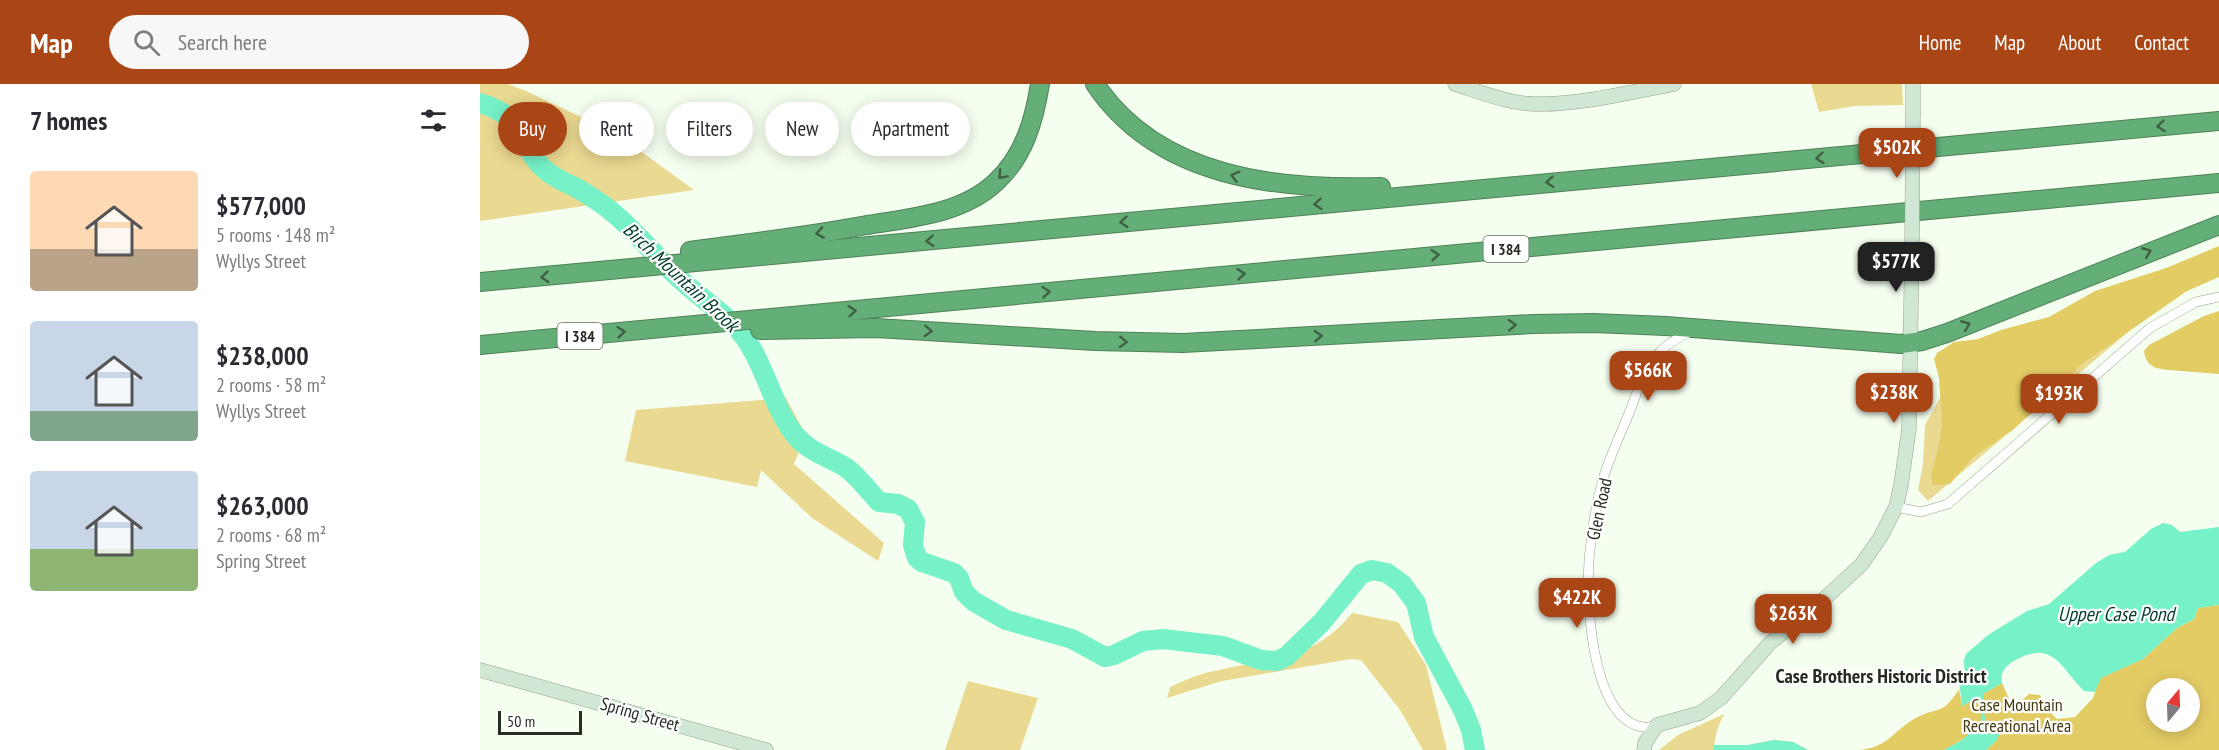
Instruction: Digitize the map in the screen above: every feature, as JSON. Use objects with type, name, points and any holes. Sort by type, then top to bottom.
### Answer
[{"type":"highway","points":[[731,253],[919,216],[956,206],[975,197],[1003,176],[1020,152],[1033,121],[1040,84]]},
{"type":"highway","points":[[1095,84],[1115,108],[1147,137],[1184,158],[1234,176],[1298,186],[1423,187],[1460,191]]},
{"type":"highway","points":[[480,282],[646,268],[676,254],[731,253],[1460,191],[2219,121]]},
{"type":"highway","name":"I 384","points":[[480,345],[705,325],[753,330],[800,322],[2219,183]]},
{"type":"highway","points":[[800,322],[876,328],[1183,343],[1561,323],[1630,324],[1878,344],[1911,343],[1947,333],[2219,225]]},
{"type":"street","points":[[1455,84],[1503,98],[1536,104],[1573,102],[1674,84]]},
{"type":"street","points":[[1644,750],[1645,743],[1657,725],[1701,713],[1721,698],[1770,643],[1861,566],[1880,538],[1896,507],[1909,429],[1913,84]]},
{"type":"street","points":[[1896,507],[1921,512],[1948,504],[2150,328],[2196,302],[2219,297]]},
{"type":"street","name":"Glen Road","points":[[1657,725],[1644,727],[1632,723],[1622,715],[1609,697],[1598,668],[1590,624],[1589,551],[1603,479],[1643,378],[1660,351],[1674,340],[1700,329]]},
{"type":"street","name":"Spring Street","points":[[480,670],[766,750]]},
{"type":"shaded area","points":[[480,84],[508,84],[549,102],[498,102],[498,156],[567,156],[567,110],[579,116],[579,156],[647,156],[694,190],[480,221]]},
{"type":"shaded area","points":[[1811,84],[1902,84],[1903,105],[1855,106],[1819,112]]},
{"type":"shaded area","points":[[2140,322],[1928,501],[1918,490],[1923,464],[1925,425],[1940,398]]},
{"type":"shaded area","points":[[786,398],[806,435],[794,464],[884,543],[878,561],[812,518],[761,470],[757,487],[625,461],[636,410]]},
{"type":"shaded area","points":[[1352,613],[1398,622],[1426,665],[1447,750],[1423,750],[1400,710],[1361,660],[1351,659],[1222,681],[1167,698],[1170,687],[1197,676],[1272,660],[1306,649],[1337,629]]},
{"type":"shaded area","points":[[968,681],[1038,698],[1020,750],[945,750]]},
{"type":"shaded area","points":[[1724,714],[1714,745],[1748,745],[1774,740],[1793,742],[1808,750],[1659,750],[1678,735]]},
{"type":"green space","points":[[2219,246],[2219,277],[2187,291],[2082,364],[2013,430],[1973,457],[1950,484],[1933,485],[1931,475],[1942,425],[1939,378],[1934,359],[1937,353],[1954,342],[1978,339],[2049,317],[2095,291],[2166,268]]},
{"type":"green space","points":[[2219,311],[2219,374],[2163,369],[2148,363],[2144,351],[2149,345],[2204,316]]},
{"type":"green space","name":"Case Mountain Recreational Area","points":[[2219,605],[2219,750],[1986,750],[1993,744],[1997,723],[1982,724],[1962,740],[1944,750],[1858,750],[1876,746],[1914,719],[1943,708],[1959,689],[1962,706],[2002,683],[2010,701],[2020,702],[2029,694],[2040,695],[2057,719],[2075,717],[2093,698],[2100,678],[2143,659],[2177,628],[2194,619],[2198,608]]},
{"type":"water","name":"Upper Case Pond","points":[[2163,523],[2172,525],[2180,532],[2219,527],[2219,605],[2198,608],[2194,619],[2177,628],[2143,659],[2101,678],[2095,692],[2084,691],[2054,658],[2037,653],[2026,655],[2012,662],[2003,671],[2002,683],[1962,706],[1959,680],[1965,679],[1966,654],[1988,635],[2027,611],[2049,604],[2096,563],[2109,555],[2125,552],[2151,529]]},
{"type":"water","points":[[1988,722],[1997,723],[2002,728],[1997,740],[1986,750],[1944,750],[1962,740],[1977,726]]},
{"type":"water","points":[[1774,740],[1793,742],[1808,750],[1713,750],[1714,745],[1748,745]]},
{"type":"waterway","name":"Birch Mountain Brook","points":[[480,103],[495,109],[514,123],[529,150],[544,169],[587,194],[616,215],[687,286],[733,324],[752,349],[779,408],[795,435],[814,451],[848,469],[879,502],[898,504],[908,509],[915,522],[913,545],[917,558],[922,562],[954,573],[959,578],[964,592],[973,601],[1006,620],[1072,639],[1105,657],[1143,641],[1163,639],[1223,646],[1261,660],[1277,661],[1287,656],[1322,622],[1361,574],[1372,570],[1387,573],[1402,584],[1416,603],[1424,637],[1463,710],[1471,730],[1475,750]]},
{"type":"waterway","name":"Birch Mountain Brook","points":[[1981,692],[1984,725],[1982,727]]},
{"type":"district","name":"Case Brothers Historic District","points":[[1881,676]]}]
